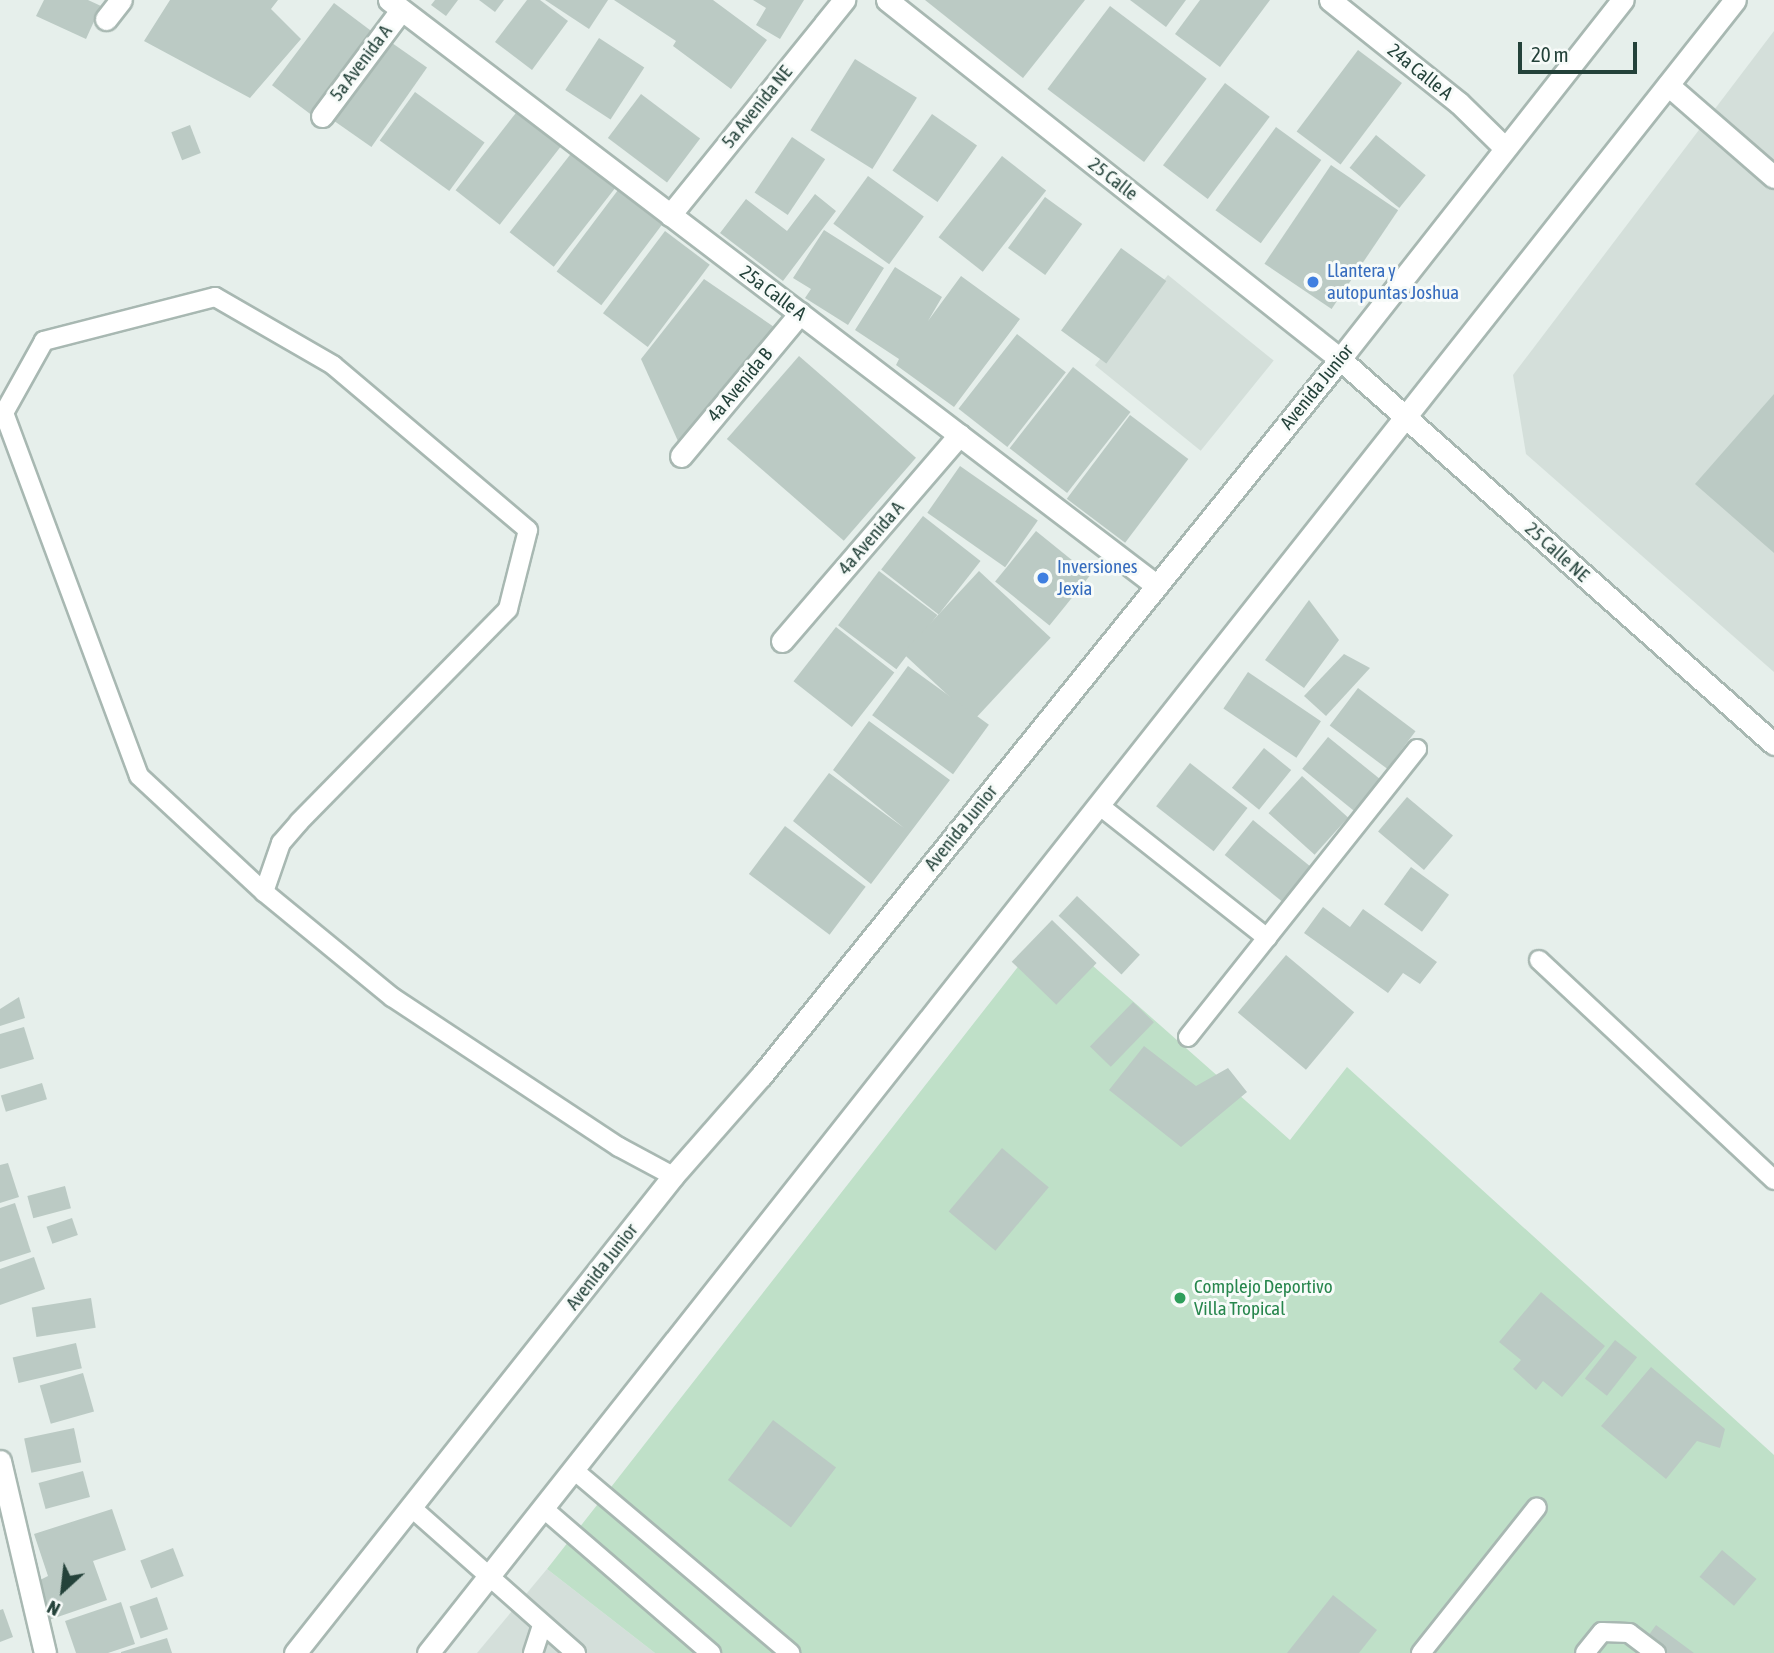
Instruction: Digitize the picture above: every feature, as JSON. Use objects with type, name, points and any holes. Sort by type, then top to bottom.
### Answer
[{"type":"main road","points":[[106,19],[121,0]]},
{"type":"main road","name":"5a Avenida NE","points":[[670,215],[844,0]]},
{"type":"main road","name":"25 Calle","points":[[887,0],[1340,359]]},
{"type":"main road","name":"24a Calle A","points":[[1330,0],[1458,103],[1505,148]]},
{"type":"main road","name":"Avenida Junior","points":[[295,1653],[673,1176],[761,1076],[1340,359],[1622,0]]},
{"type":"main road","points":[[428,1653],[1407,419],[1735,0]]},
{"type":"main road","name":"25a Calle A","points":[[395,5],[1157,586]]},
{"type":"main road","name":"5a Avenida A","points":[[321,116],[395,5]]},
{"type":"main road","points":[[1668,85],[1774,177]]},
{"type":"main road","name":"4a Avenida B","points":[[681,456],[800,313]]},
{"type":"main road","name":"25 Calle NE","points":[[1340,359],[1774,744]]},
{"type":"main road","name":"4a Avenida A","points":[[782,641],[959,436]]},
{"type":"main road","points":[[0,1461],[45,1653]]},
{"type":"lane","points":[[264,892],[281,843],[299,822],[508,609],[528,530],[333,365],[215,297],[44,341],[4,413],[139,776],[264,892],[391,997],[619,1147],[673,1176]]},
{"type":"lane","points":[[1188,1037],[1417,750]]},
{"type":"lane","points":[[1100,806],[1267,938]]},
{"type":"lane","points":[[1539,960],[1774,1180]]},
{"type":"lane","points":[[575,1471],[790,1653]]},
{"type":"lane","points":[[1421,1653],[1537,1507]]},
{"type":"lane","points":[[412,1508],[493,1574],[542,1625],[576,1653]]},
{"type":"lane","points":[[544,1509],[711,1653]]},
{"type":"lane","points":[[533,1653],[542,1625]]},
{"type":"lane","points":[[1585,1653],[1602,1632],[1629,1633],[1656,1653]]},
{"type":"shaded area","points":[[1774,31],[1774,672],[1526,454],[1513,375]]},
{"type":"shaded area","points":[[1168,275],[1274,361],[1201,451],[1095,365]]},
{"type":"shaded area","points":[[547,1569],[655,1653],[477,1653]]},
{"type":"green space","name":"Complejo Deportivo Villa Tropical","points":[[1049,927],[1290,1140],[1347,1067],[1774,1455],[1774,1653],[655,1653],[547,1569]]},
{"type":"building","points":[[44,0],[88,0],[101,6],[86,39],[36,16]]},
{"type":"building","points":[[170,0],[278,0],[271,9],[301,39],[250,98],[144,41]]},
{"type":"building","points":[[435,0],[458,0],[446,16],[431,5]]},
{"type":"building","points":[[479,0],[504,0],[495,12]]},
{"type":"building","points":[[527,0],[540,0],[568,21],[532,70],[495,42]]},
{"type":"building","points":[[545,0],[608,0],[589,29]]},
{"type":"building","points":[[614,0],[713,0],[767,40],[731,89],[673,46],[676,41]]},
{"type":"building","points":[[753,0],[804,0],[780,39],[756,25],[766,8]]},
{"type":"building","points":[[925,0],[1085,0],[1023,78]]},
{"type":"building","points":[[1130,0],[1186,0],[1166,27]]},
{"type":"building","points":[[1200,0],[1270,0],[1220,67],[1175,34]]},
{"type":"building","points":[[334,3],[378,36],[316,118],[272,85]]},
{"type":"building","points":[[1110,6],[1207,79],[1144,162],[1047,89]]},
{"type":"building","points":[[382,36],[427,68],[371,147],[326,115]]},
{"type":"building","points":[[599,38],[644,67],[611,119],[565,90]]},
{"type":"building","points":[[1358,50],[1402,83],[1341,165],[1297,131]]},
{"type":"building","points":[[855,59],[917,98],[872,169],[810,130]]},
{"type":"building","points":[[1225,83],[1270,117],[1208,199],[1163,165]]},
{"type":"building","points":[[415,92],[485,143],[449,191],[380,141]]},
{"type":"building","points":[[641,94],[700,139],[667,182],[608,138]]},
{"type":"building","points":[[519,109],[563,143],[500,225],[456,190]]},
{"type":"building","points":[[932,114],[977,146],[937,202],[892,171]]},
{"type":"building","points":[[190,125],[201,153],[182,160],[171,132]]},
{"type":"building","points":[[1276,127],[1321,160],[1261,243],[1215,210]]},
{"type":"building","points":[[1376,135],[1426,175],[1399,208],[1350,168]]},
{"type":"building","points":[[792,137],[825,159],[788,215],[755,193]]},
{"type":"building","points":[[573,151],[617,185],[554,267],[510,232]]},
{"type":"building","points":[[1002,156],[1046,190],[983,272],[939,237]]},
{"type":"building","points":[[1331,165],[1398,210],[1332,309],[1264,264]]},
{"type":"building","points":[[868,176],[924,217],[889,264],[833,224]]},
{"type":"building","points":[[618,190],[663,224],[601,305],[557,271]]},
{"type":"building","points":[[815,194],[836,211],[783,281],[720,233],[746,199],[787,231]]},
{"type":"building","points":[[1045,197],[1082,224],[1045,275],[1008,248]]},
{"type":"building","points":[[824,230],[884,268],[848,325],[805,298],[811,289],[793,278]]},
{"type":"building","points":[[665,231],[710,265],[648,347],[603,313]]},
{"type":"building","points":[[1121,248],[1166,281],[1106,363],[1061,331]]},
{"type":"building","points":[[895,267],[942,297],[928,321],[961,276],[1020,319],[954,407],[896,365],[899,359],[855,330]]},
{"type":"building","points":[[704,279],[777,329],[682,450],[641,359]]},
{"type":"building","points":[[1017,334],[1066,372],[1007,447],[959,409]]},
{"type":"building","points":[[799,356],[916,458],[844,541],[727,439]]},
{"type":"building","points":[[1073,367],[1131,412],[1067,493],[1010,448]]},
{"type":"building","points":[[1774,394],[1774,553],[1695,484]]},
{"type":"building","points":[[1130,415],[1188,459],[1125,543],[1067,499]]},
{"type":"building","points":[[960,466],[1038,520],[1005,567],[927,513]]},
{"type":"building","points":[[923,516],[981,561],[939,615],[881,570]]},
{"type":"building","name":"Inversiones Jexia","points":[[1036,531],[1090,575],[1049,626],[995,582]]},
{"type":"building","points":[[879,571],[937,615],[896,669],[838,625]]},
{"type":"building","points":[[979,571],[1051,638],[974,720],[903,653]]},
{"type":"building","points":[[1309,600],[1339,640],[1304,688],[1265,660]]},
{"type":"building","points":[[836,627],[894,673],[852,727],[794,681]]},
{"type":"building","points":[[1344,654],[1370,668],[1326,716],[1304,696]]},
{"type":"building","points":[[908,666],[989,725],[953,774],[872,715]]},
{"type":"building","points":[[1248,672],[1321,721],[1296,758],[1223,708]]},
{"type":"building","points":[[1358,688],[1416,731],[1387,769],[1330,726]]},
{"type":"building","points":[[869,721],[950,780],[871,884],[793,821],[829,773],[904,828],[833,770]]},
{"type":"building","points":[[1328,737],[1384,782],[1358,814],[1302,769]]},
{"type":"building","points":[[1264,748],[1291,770],[1259,810],[1232,788]]},
{"type":"building","points":[[1190,763],[1248,808],[1214,851],[1156,806]]},
{"type":"building","points":[[1302,776],[1348,817],[1315,855],[1269,813]]},
{"type":"building","points":[[1407,797],[1453,836],[1424,870],[1378,831]]},
{"type":"building","points":[[1253,820],[1319,873],[1291,908],[1225,855]]},
{"type":"building","points":[[785,826],[866,887],[830,935],[749,874]]},
{"type":"building","points":[[1411,867],[1449,895],[1422,932],[1384,904]]},
{"type":"building","points":[[1077,896],[1140,955],[1121,974],[1059,916]]},
{"type":"building","points":[[1323,907],[1350,927],[1363,909],[1437,962],[1420,984],[1403,973],[1388,993],[1304,933]]},
{"type":"building","points":[[1052,920],[1097,963],[1056,1005],[1012,962]]},
{"type":"building","points":[[1286,955],[1354,1012],[1306,1070],[1238,1012]]},
{"type":"building","points":[[19,997],[25,1018],[0,1026],[0,1009]]},
{"type":"building","points":[[1133,1002],[1154,1022],[1111,1067],[1090,1047]]},
{"type":"building","points":[[24,1027],[34,1059],[0,1069],[0,1034]]},
{"type":"building","points":[[1144,1046],[1196,1086],[1228,1068],[1247,1092],[1181,1147],[1109,1090]]},
{"type":"building","points":[[42,1083],[47,1099],[6,1112],[1,1096]]},
{"type":"building","points":[[1002,1148],[1049,1187],[995,1251],[949,1212]]},
{"type":"building","points":[[8,1163],[19,1197],[0,1203],[0,1165]]},
{"type":"building","points":[[65,1186],[71,1208],[33,1218],[27,1196]]},
{"type":"building","points":[[15,1203],[31,1252],[0,1262],[0,1208]]},
{"type":"building","points":[[72,1218],[78,1235],[52,1244],[46,1227]]},
{"type":"building","points":[[34,1257],[45,1289],[0,1305],[0,1269]]},
{"type":"building","points":[[1541,1292],[1605,1346],[1562,1397],[1543,1381],[1536,1390],[1513,1369],[1521,1360],[1499,1342]]},
{"type":"building","points":[[91,1298],[96,1328],[36,1337],[32,1307]]},
{"type":"building","points":[[1615,1340],[1637,1357],[1607,1396],[1585,1379]]},
{"type":"building","points":[[76,1343],[82,1368],[19,1383],[13,1358]]},
{"type":"building","points":[[1651,1367],[1725,1429],[1720,1448],[1697,1441],[1666,1479],[1601,1426]]},
{"type":"building","points":[[83,1373],[94,1411],[51,1424],[40,1385]]},
{"type":"building","points":[[773,1420],[836,1468],[791,1527],[728,1480]]},
{"type":"building","points":[[74,1428],[81,1462],[31,1473],[24,1439]]},
{"type":"building","points":[[83,1471],[90,1497],[46,1509],[39,1483]]},
{"type":"building","points":[[112,1509],[126,1550],[93,1561],[107,1600],[46,1621],[32,1584],[48,1576],[34,1534]]},
{"type":"building","points":[[173,1548],[184,1576],[151,1589],[140,1561]]},
{"type":"building","points":[[1722,1550],[1756,1579],[1734,1606],[1700,1577]]},
{"type":"building","points":[[1333,1595],[1377,1630],[1359,1653],[1287,1653]]},
{"type":"building","points":[[157,1597],[168,1629],[141,1639],[130,1606]]},
{"type":"building","points":[[121,1602],[135,1644],[108,1653],[76,1653],[65,1621]]},
{"type":"building","points":[[3,1609],[13,1637],[0,1642],[0,1610]]},
{"type":"building","points":[[1656,1625],[1694,1653],[1636,1653]]},
{"type":"building","points":[[167,1638],[172,1653],[121,1653],[121,1652]]},
{"type":"place","name":"Llantera y autopuntas Joshua","points":[[1313,282]]},
{"type":"place","name":"Inversiones Jexia","points":[[1043,578]]},
{"type":"place","name":"Complejo Deportivo Villa Tropical","points":[[1180,1298]]}]
